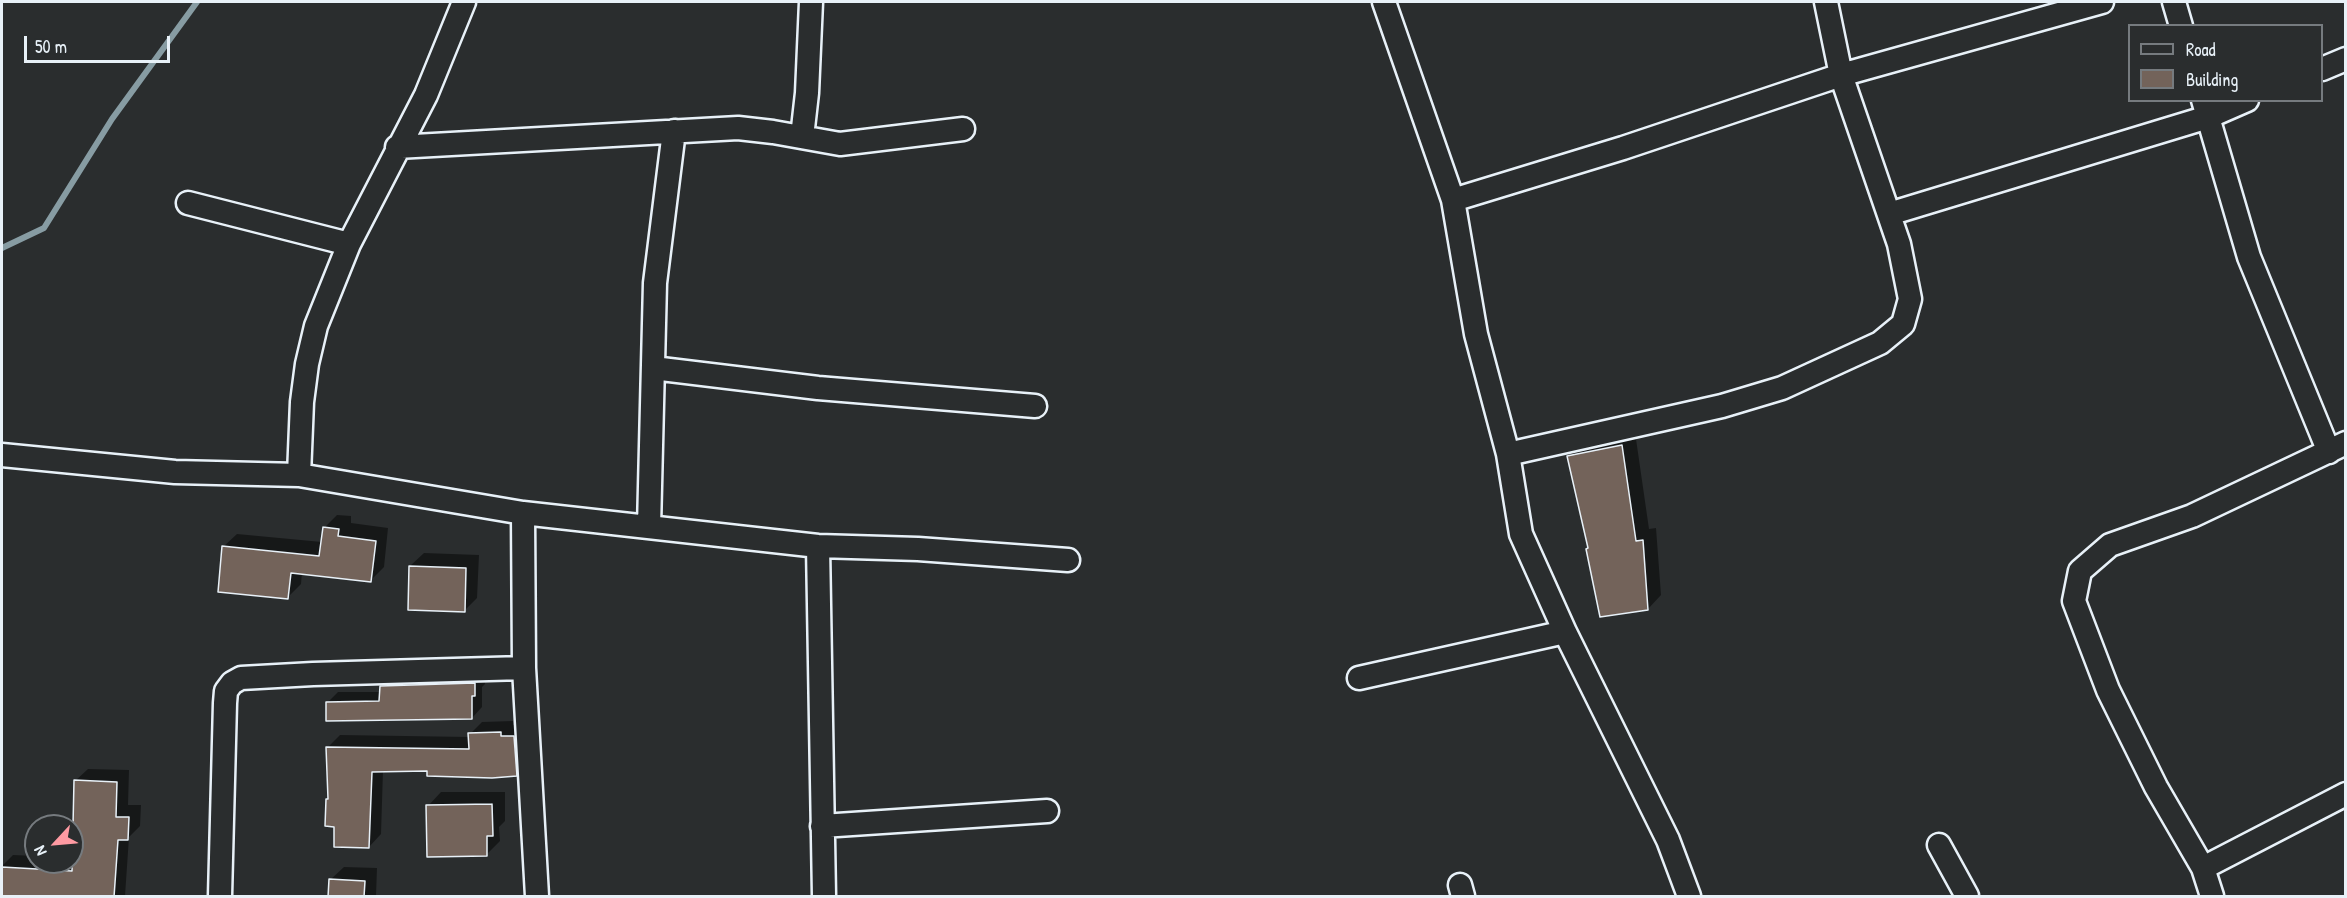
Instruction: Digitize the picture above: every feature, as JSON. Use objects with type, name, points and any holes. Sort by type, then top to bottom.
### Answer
[{"type":"street","points":[[299,475],[302,402],[307,364],[316,326],[350,244],[397,147],[426,95],[465,2]]},
{"type":"street","points":[[802,137],[807,93],[811,2]]},
{"type":"street","points":[[1384,2],[1452,200],[1476,334],[1508,454],[1521,534],[1565,632],[1668,840],[1689,897]]},
{"type":"street","points":[[1508,454],[1722,406],[1772,392],[1880,343],[1903,324],[1910,299],[1899,244],[1841,75],[1826,2]]},
{"type":"street","points":[[1452,200],[1623,148],[1841,75],[2102,2]]},
{"type":"street","points":[[2174,2],[2180,24]]},
{"type":"street","points":[[2323,69],[2346,60]]},
{"type":"street","points":[[1889,214],[2205,109],[2238,102]]},
{"type":"street","points":[[2205,109],[2249,257],[2337,447],[2192,516],[2110,545],[2080,571],[2074,601],[2108,690],[2156,787],[2203,868],[2212,897]]},
{"type":"street","points":[[397,147],[738,128],[840,144],[963,129]]},
{"type":"street","points":[[649,527],[655,283],[674,131]]},
{"type":"street","points":[[188,203],[350,244]]},
{"type":"street","points":[[653,368],[818,388],[1035,406]]},
{"type":"street","points":[[2,455],[175,472],[299,475],[522,513],[818,546],[918,549],[1068,560]]},
{"type":"street","points":[[522,513],[524,668],[537,897]]},
{"type":"street","points":[[818,546],[824,897]]},
{"type":"street","points":[[1359,678],[1565,632]]},
{"type":"street","points":[[220,897],[225,703],[226,691],[232,683],[241,678],[292,675],[524,668]]},
{"type":"street","points":[[2203,868],[2346,794]]},
{"type":"street","points":[[822,826],[1047,812]]},
{"type":"street","points":[[1939,844],[1967,897]]},
{"type":"building","points":[[1622,445],[1636,541],[1643,540],[1648,610],[1600,617],[1586,549],[1588,548],[1567,456]]},
{"type":"building","points":[[323,527],[339,529],[338,536],[376,541],[371,582],[291,573],[288,599],[218,592],[222,546],[319,556]]},
{"type":"building","points":[[409,566],[466,568],[465,612],[408,610]]},
{"type":"building","points":[[475,683],[475,696],[472,696],[472,719],[326,721],[326,702],[379,701],[380,686]]},
{"type":"building","points":[[501,732],[501,736],[514,736],[517,776],[492,778],[427,776],[427,771],[372,772],[369,848],[334,847],[334,827],[325,826],[326,799],[328,799],[326,747],[469,749],[468,733]]},
{"type":"building","points":[[74,780],[117,782],[116,817],[129,817],[128,840],[118,840],[114,897],[2,897],[2,867],[24,868],[24,874],[84,874],[84,814],[73,814]]},
{"type":"building","points":[[492,804],[493,836],[487,836],[487,856],[427,857],[426,805]]},
{"type":"building","points":[[329,879],[365,881],[364,897],[328,897]]},
{"type":"waterway","points":[[2,248],[44,228],[112,119],[197,2]]}]
